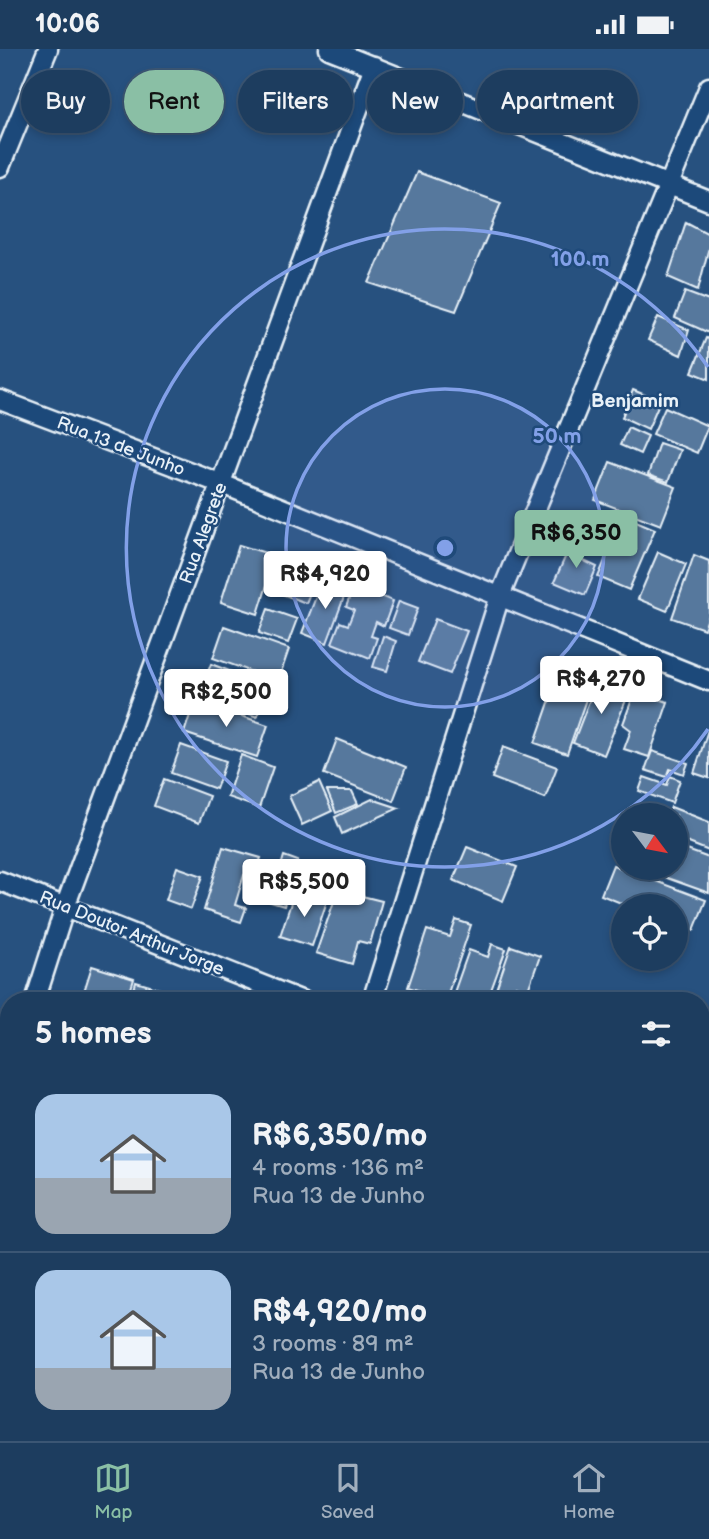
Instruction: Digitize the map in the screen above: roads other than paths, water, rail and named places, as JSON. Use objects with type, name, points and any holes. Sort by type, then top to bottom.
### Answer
[{"type":"street","points":[[0,167],[48,49]]},
{"type":"street","points":[[329,49],[709,201]]},
{"type":"street","name":"Rua Alegrete","points":[[38,992],[65,907],[374,66]]},
{"type":"street","points":[[375,992],[500,596],[709,87]]},
{"type":"street","name":"Rua 13 de Junho","points":[[0,400],[222,484],[709,681]]},
{"type":"street","name":"Rua Doutor Arthur Jorge","points":[[0,881],[280,992]]},
{"type":"district","name":"Benjamim","points":[[635,400]]}]
